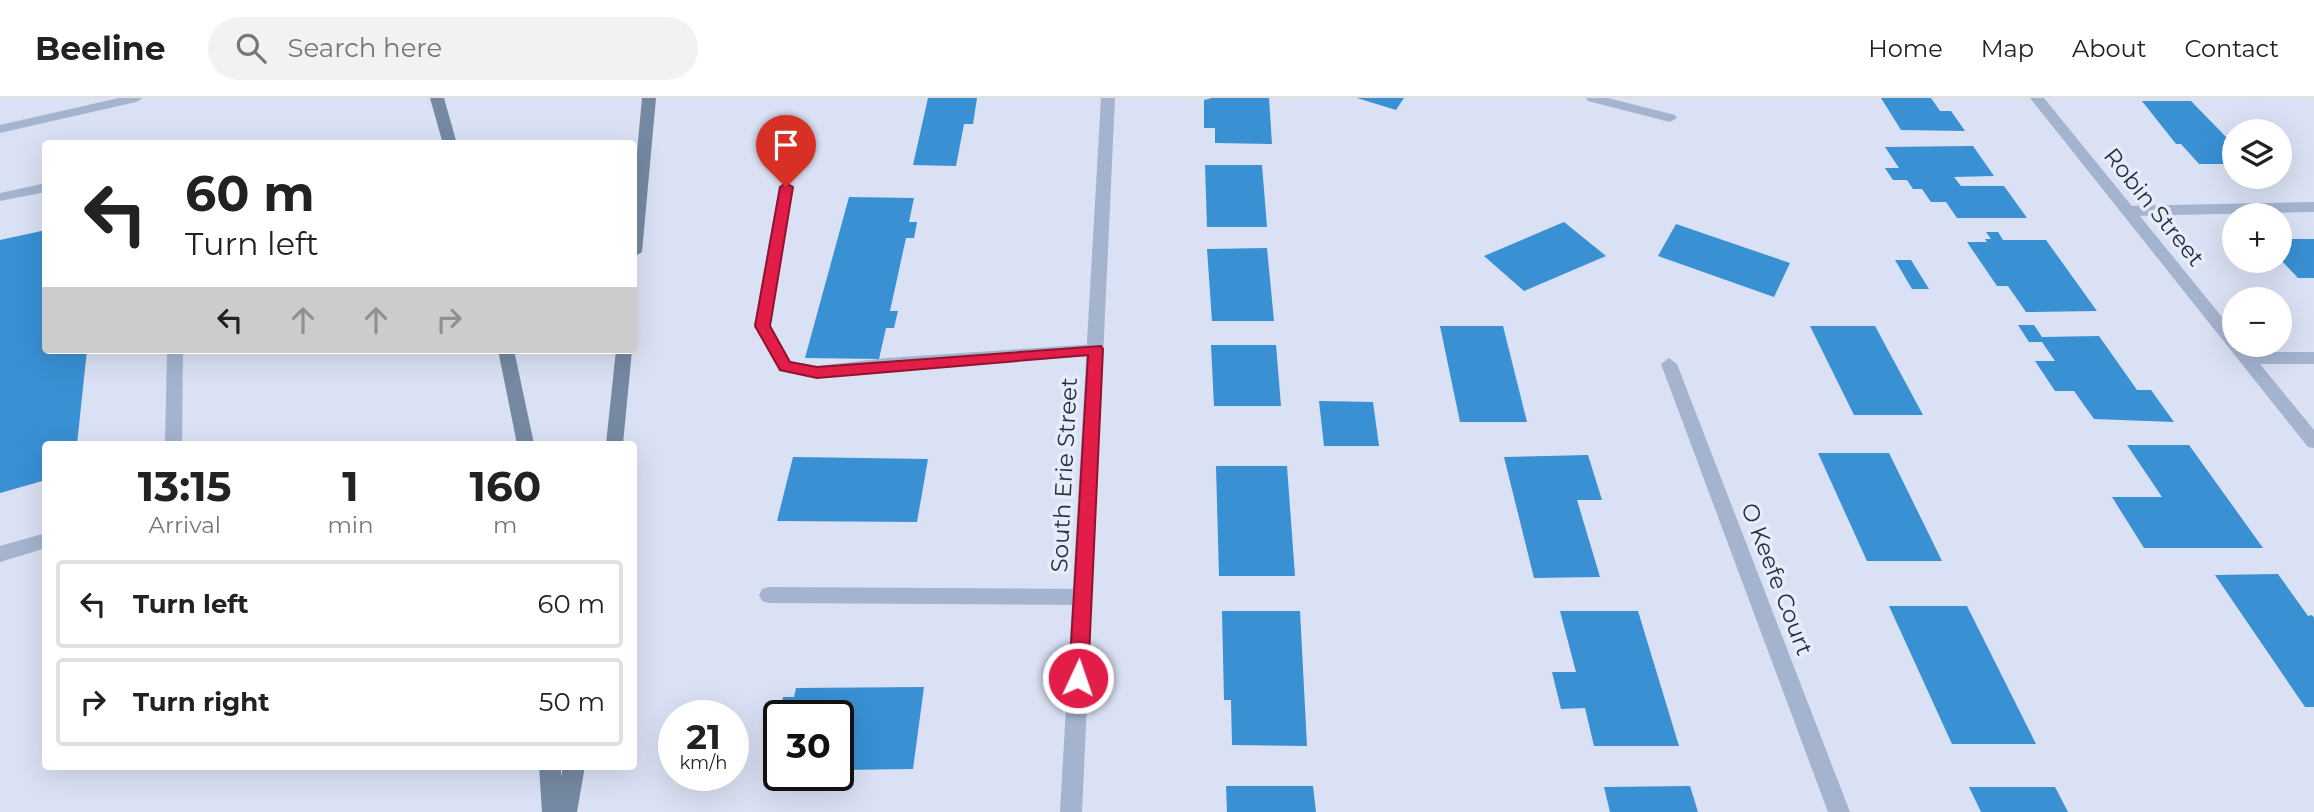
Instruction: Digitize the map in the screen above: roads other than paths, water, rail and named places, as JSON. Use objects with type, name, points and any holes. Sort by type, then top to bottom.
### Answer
[{"type":"main road","points":[[437,98],[449,140]]},
{"type":"main road","points":[[637,221],[649,98]]},
{"type":"main road","points":[[507,354],[525,441]]},
{"type":"main road","points":[[614,441],[624,354]]},
{"type":"main road","points":[[550,770],[553,812]]},
{"type":"main road","points":[[566,812],[573,770]]},
{"type":"street","points":[[0,129],[136,98]]},
{"type":"street","name":"South Erie Street","points":[[1071,812],[1108,98]]},
{"type":"street","points":[[1594,98],[1670,118]]},
{"type":"street","name":"Robin Street","points":[[2037,98],[2222,328]]},
{"type":"street","points":[[786,187],[762,326],[785,366],[817,372],[1096,349]]},
{"type":"street","points":[[0,197],[42,188]]},
{"type":"street","points":[[2128,211],[2314,207]]},
{"type":"street","points":[[174,441],[176,354]]},
{"type":"street","points":[[2292,355],[2314,358]]},
{"type":"street","name":"Robin Street","points":[[2245,357],[2314,442]]},
{"type":"street","name":"O Keefe Court","points":[[1669,364],[1839,812]]},
{"type":"street","points":[[0,554],[42,541]]},
{"type":"street","points":[[769,595],[1083,597]]}]
